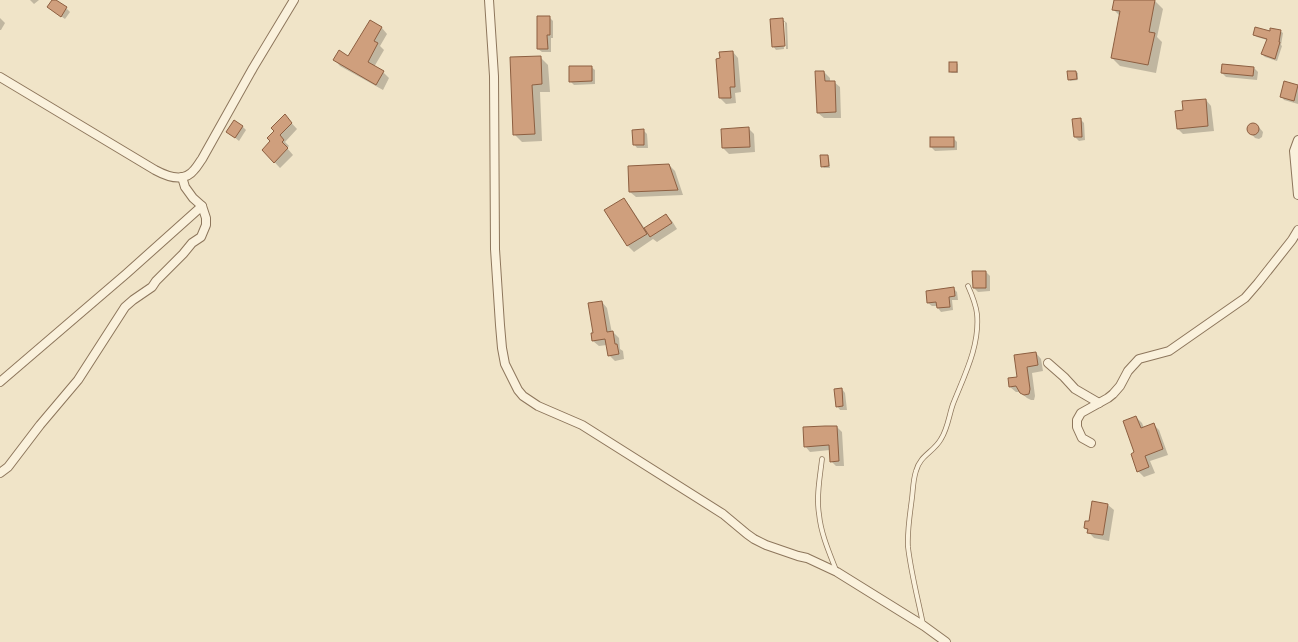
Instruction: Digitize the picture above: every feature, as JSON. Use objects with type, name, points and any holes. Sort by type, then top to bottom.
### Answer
[{"type":"street","points":[[0,77],[154,170],[168,177],[182,177],[194,171],[202,159],[253,68],[294,0]]},
{"type":"street","points":[[489,0],[494,76],[495,249],[500,325],[505,364],[516,388],[523,396],[538,406],[582,425],[683,488],[723,514],[747,534],[760,542],[807,558],[837,572],[924,626],[946,642]]},
{"type":"street","points":[[1298,140],[1294,151],[1298,195]]},
{"type":"street","points":[[0,474],[8,467],[40,425],[78,380],[125,307],[152,287],[192,243],[201,237],[206,225],[206,218],[202,206],[189,192],[183,183],[182,177]]},
{"type":"street","points":[[0,382],[126,274],[202,206]]},
{"type":"street","points":[[1091,443],[1082,438],[1077,428],[1077,420],[1081,413],[1113,394],[1120,386],[1128,371],[1139,359],[1169,351],[1245,298],[1292,240],[1298,230]]},
{"type":"street","points":[[1048,363],[1075,389],[1099,403]]},
{"type":"lane","points":[[924,626],[908,546],[913,487],[920,461],[941,439],[946,430],[953,404],[972,356],[977,334],[977,314],[968,286]]},
{"type":"lane","points":[[822,459],[818,512],[820,525],[826,544],[837,572]]},
{"type":"building","points":[[52,0],[56,0],[67,7],[61,17],[47,7]]},
{"type":"building","points":[[1114,0],[1155,0],[1149,32],[1155,33],[1148,65],[1111,58],[1120,11],[1112,10]]},
{"type":"building","points":[[537,16],[550,16],[550,35],[547,35],[548,49],[537,49]]},
{"type":"building","points":[[783,18],[785,46],[772,47],[770,19]]},
{"type":"building","points":[[370,20],[382,27],[374,41],[378,43],[368,62],[384,71],[376,85],[333,60],[339,50],[348,56]]},
{"type":"building","points":[[1255,27],[1270,31],[1270,28],[1281,30],[1280,42],[1275,59],[1261,54],[1267,39],[1253,35]]},
{"type":"building","points":[[733,51],[735,87],[730,87],[731,98],[719,98],[716,59],[720,58],[719,52]]},
{"type":"building","points":[[541,56],[542,84],[532,85],[535,134],[513,135],[510,57]]},
{"type":"building","points":[[949,62],[957,62],[957,72],[949,72]]},
{"type":"building","points":[[1222,64],[1254,67],[1253,76],[1221,73]]},
{"type":"building","points":[[569,66],[592,66],[592,81],[569,82]]},
{"type":"building","points":[[815,71],[824,71],[825,81],[835,81],[836,112],[817,113]]},
{"type":"building","points":[[1067,71],[1076,71],[1077,79],[1068,80]]},
{"type":"building","points":[[1284,81],[1298,85],[1294,101],[1280,97]]},
{"type":"building","points":[[1206,99],[1208,126],[1177,129],[1175,111],[1183,110],[1182,101]]},
{"type":"building","points":[[285,114],[292,123],[280,135],[284,140],[282,142],[288,148],[274,163],[262,150],[270,141],[267,138],[274,131],[271,128]]},
{"type":"building","points":[[1081,118],[1082,137],[1074,137],[1072,119]]},
{"type":"building","points":[[234,120],[243,126],[235,138],[226,132]]},
{"type":"building","points":[[1255,123],[1258,124],[1258,134],[1251,135],[1248,134],[1247,127],[1248,124]]},
{"type":"building","points":[[749,127],[750,147],[722,148],[721,129]]},
{"type":"building","points":[[644,129],[644,145],[633,145],[632,130]]},
{"type":"building","points":[[930,137],[954,137],[954,147],[930,147]]},
{"type":"building","points":[[820,155],[828,155],[829,166],[821,167]]},
{"type":"building","points":[[669,164],[678,190],[629,192],[628,166]]},
{"type":"building","points":[[624,198],[647,234],[627,246],[604,210]]},
{"type":"building","points":[[666,214],[672,223],[650,237],[644,228]]},
{"type":"building","points":[[972,271],[986,271],[986,288],[973,288]]},
{"type":"building","points":[[954,287],[955,296],[949,297],[950,307],[937,308],[936,302],[927,303],[926,291]]},
{"type":"building","points":[[602,301],[607,332],[613,331],[615,344],[617,344],[619,354],[608,356],[605,339],[592,341],[591,333],[593,333],[588,303]]},
{"type":"building","points":[[1036,352],[1038,365],[1027,367],[1030,389],[1029,394],[1024,395],[1020,393],[1016,386],[1009,387],[1008,378],[1017,377],[1014,355]]},
{"type":"building","points":[[842,388],[843,406],[836,407],[834,389]]},
{"type":"building","points":[[1136,416],[1141,428],[1154,423],[1163,449],[1145,456],[1149,467],[1137,472],[1131,454],[1134,452],[1123,421]]},
{"type":"building","points":[[837,426],[839,461],[830,462],[829,445],[804,447],[803,427]]},
{"type":"building","points":[[1092,501],[1108,504],[1103,535],[1087,533],[1088,529],[1084,528],[1085,521],[1089,521]]}]
